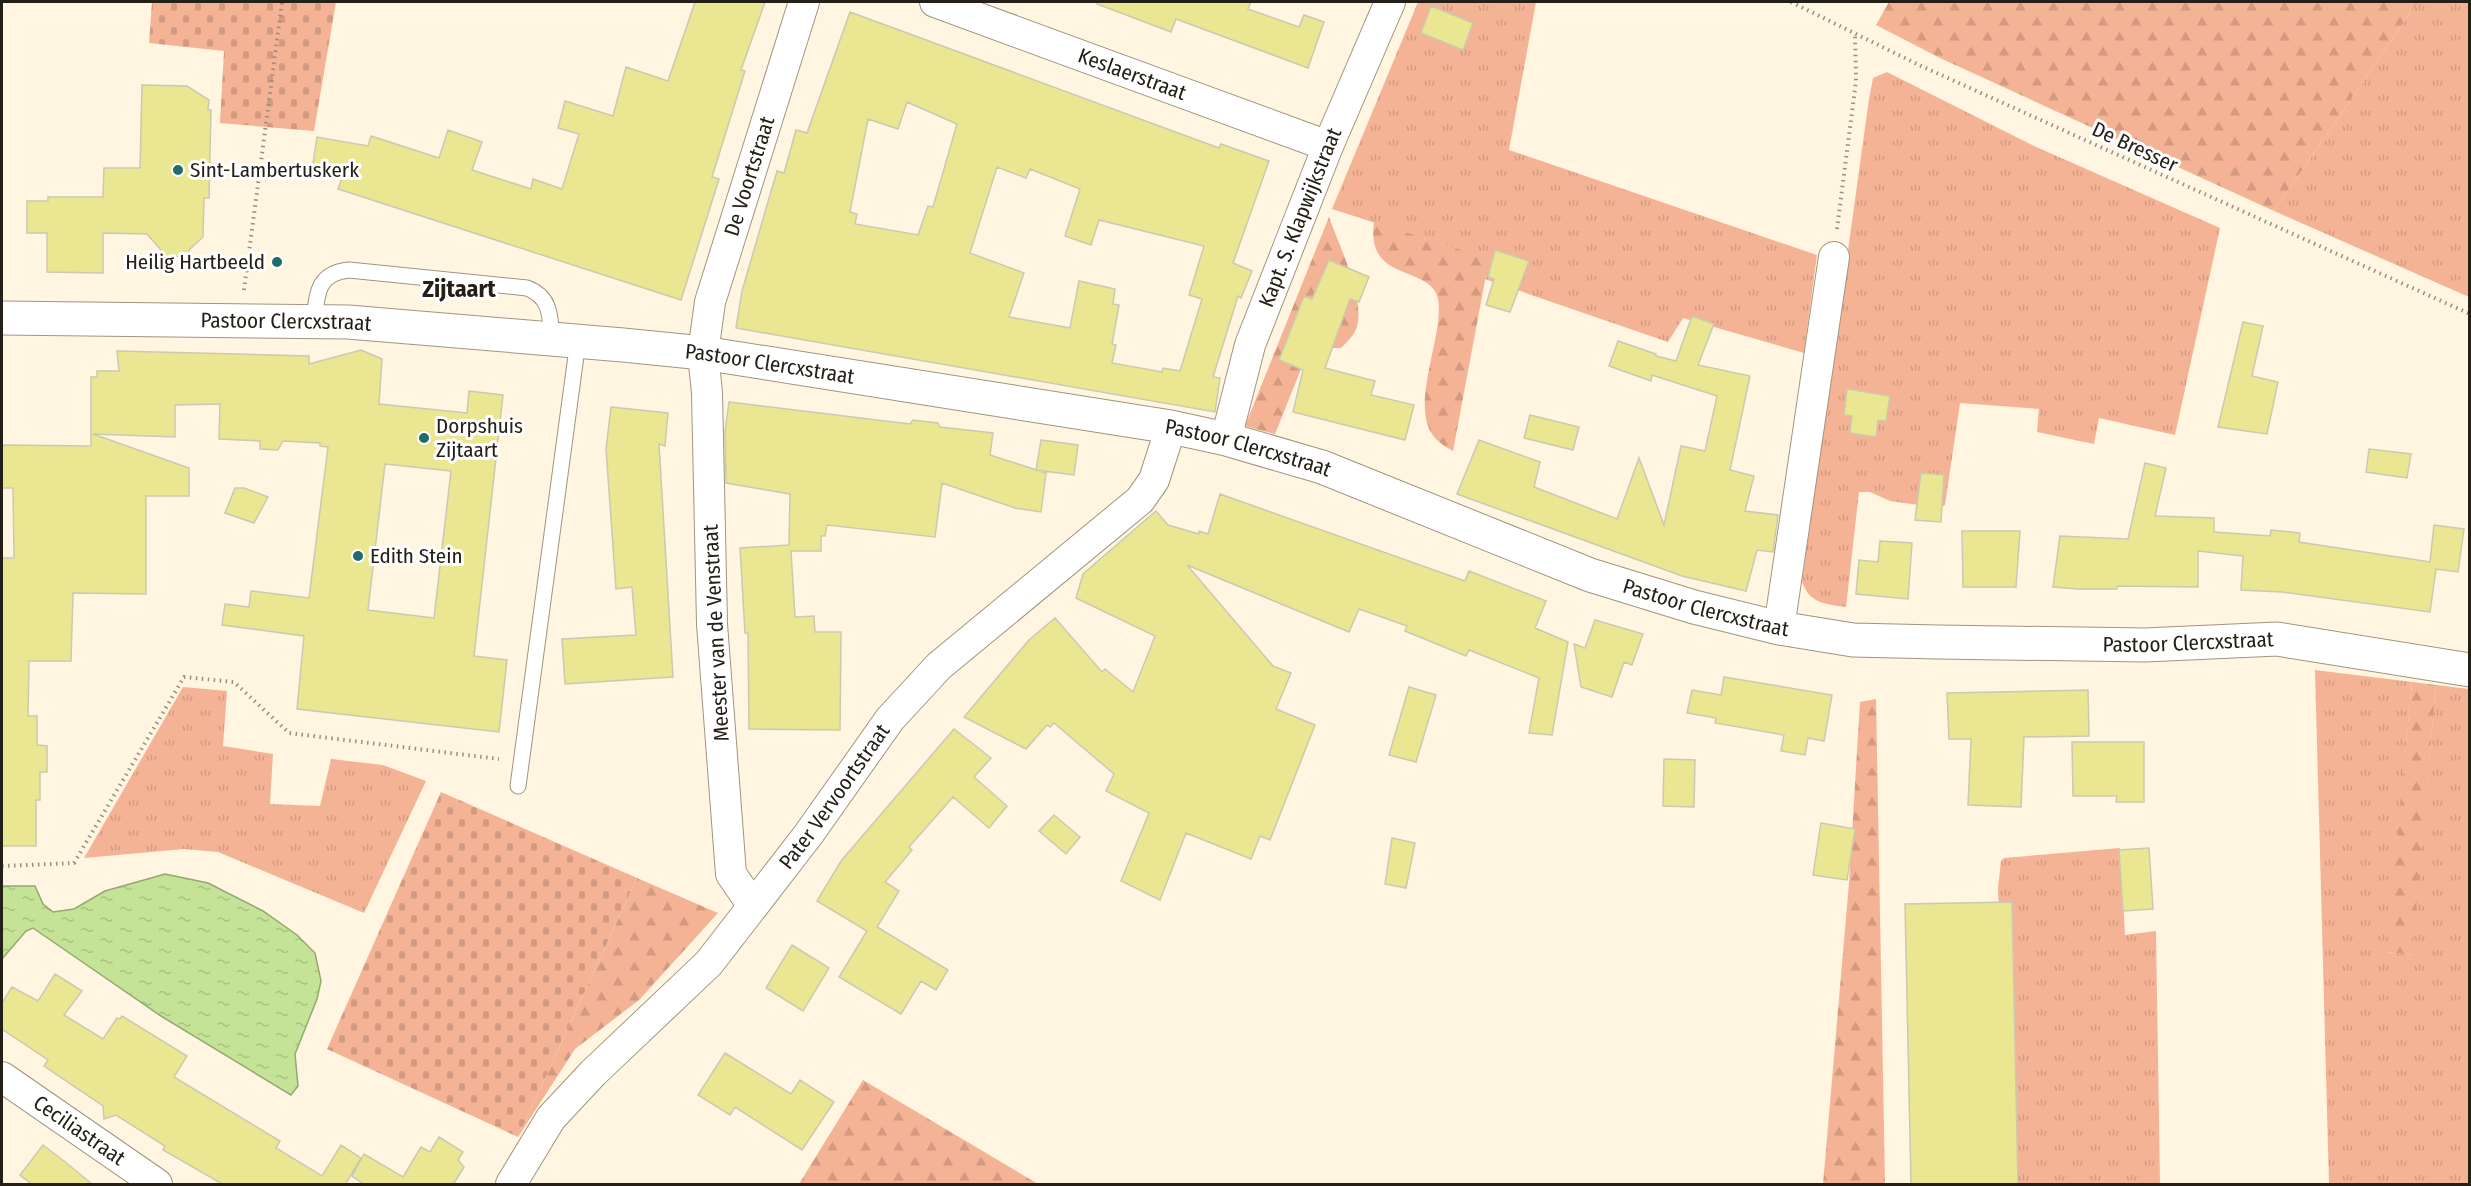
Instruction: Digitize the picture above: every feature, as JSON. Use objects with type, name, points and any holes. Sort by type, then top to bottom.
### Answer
[{"type":"street","name":"De Voortstraat","points":[[703,353],[710,302],[804,2]]},
{"type":"street","name":"Keslaerstraat","points":[[935,2],[1328,146]]},
{"type":"street","name":"Kapt. S. Klapwijkstraat","points":[[1226,439],[1251,345],[1328,146],[1390,2]]},
{"type":"street","points":[[1779,628],[1834,257]]},
{"type":"street","name":"Pastoor Clercxstraat","points":[[2,318],[314,321],[703,353],[1170,427],[1226,439],[1322,467],[1590,575],[1694,607],[1779,628],[1853,640],[1938,642],[2145,645],[2277,639],[2469,670]]},
{"type":"street","name":"Meester van de Venstraat","points":[[703,353],[707,393],[712,624],[731,874],[753,906]]},
{"type":"street","name":"Pater Vervoortstraat","points":[[511,1185],[551,1118],[593,1073],[709,963],[808,836],[890,719],[939,666],[1140,500],[1154,480],[1170,427]]},
{"type":"street","name":"Ceciliastraat","points":[[2,1077],[157,1185]]},
{"type":"lane","points":[[314,321],[316,295],[322,283],[334,271],[349,270],[527,288],[544,297],[565,340],[518,786]]},
{"type":"path","points":[[240,320],[282,2]]},
{"type":"path","name":"De Bresser","points":[[1791,2],[2469,314]]},
{"type":"path","points":[[1834,257],[1856,81],[1855,33]]},
{"type":"path","points":[[2,866],[74,863],[184,677],[234,682],[289,733],[521,761]]},
{"type":"green space","points":[[152,2],[336,2],[314,131],[220,123],[224,51],[149,43]]},
{"type":"green space","points":[[1418,2],[1536,2],[1509,150],[1817,255],[1804,353],[1683,318],[1668,342],[1485,279],[1488,259],[1332,209]]},
{"type":"green space","points":[[1889,2],[2418,2],[2274,211],[1940,58],[1876,25]]},
{"type":"green space","points":[[2418,2],[2469,2],[2469,297],[2274,211]]},
{"type":"green space","points":[[1887,72],[2034,146],[2220,228],[2175,435],[2099,418],[2094,444],[2037,432],[2039,409],[1960,403],[1945,505],[1940,508],[1890,501],[1870,492],[1859,492],[1846,607],[1825,604],[1814,599],[1802,582],[1869,99],[1873,78]]},
{"type":"green space","points":[[1329,217],[1357,296],[1356,329],[1341,348],[1328,348],[1303,364],[1275,434],[1245,426]]},
{"type":"green space","points":[[1374,222],[1489,259],[1453,451],[1438,441],[1429,428],[1425,412],[1425,393],[1439,315],[1438,299],[1433,288],[1424,281],[1400,271],[1379,255],[1374,242]]},
{"type":"green space","points":[[2315,670],[2412,682],[2387,952],[2411,955],[2436,685],[2469,689],[2469,1184],[2329,1184]]},
{"type":"green space","points":[[2412,682],[2436,685],[2412,955],[2386,952]]},
{"type":"green space","points":[[183,687],[227,691],[223,746],[273,754],[270,804],[320,806],[331,759],[383,765],[426,781],[364,913],[218,852],[184,849],[84,858]]},
{"type":"green space","points":[[1876,699],[1885,1184],[1823,1184],[1849,883],[1860,702]]},
{"type":"green space","points":[[441,792],[637,878],[518,1137],[327,1049]]},
{"type":"green space","points":[[2120,848],[2125,935],[2156,931],[2160,1184],[2008,1184],[1998,888],[2001,861],[2004,858]]},
{"type":"green space","points":[[637,878],[718,913],[639,1000],[575,1049],[518,1137]]},
{"type":"green space","points":[[863,1080],[1038,1184],[799,1184]]},
{"type":"water","points":[[165,874],[208,883],[263,911],[297,935],[315,953],[321,981],[317,999],[295,1054],[298,1086],[291,1095],[161,1016],[33,928],[26,931],[2,959],[2,886],[35,886],[43,904],[53,912],[74,909],[105,891]]},
{"type":"building","points":[[695,2],[765,2],[741,70],[745,71],[712,177],[719,179],[681,300],[338,189],[343,175],[312,170],[317,137],[368,146],[371,136],[439,158],[448,130],[482,142],[472,170],[531,189],[533,179],[562,189],[579,134],[558,128],[565,101],[613,116],[626,67],[668,81]]},
{"type":"building","points":[[1097,2],[1251,2],[1248,9],[1299,27],[1304,15],[1324,22],[1308,68],[1176,19],[1171,32],[1097,4]]},
{"type":"building","points":[[1431,6],[1473,23],[1463,50],[1421,33]]},
{"type":"building","points":[[850,12],[1219,148],[1221,144],[1269,161],[1233,263],[1252,271],[1241,298],[1238,296],[1213,377],[1220,378],[1215,412],[736,328],[742,291],[777,171],[784,173],[796,130],[807,133]],"holes":[[[907,102],[957,124],[933,207],[928,206],[918,235],[855,224],[857,214],[850,212],[868,119],[898,129]],[[997,167],[1026,178],[1030,169],[1080,189],[1065,236],[1091,245],[1099,220],[1204,246],[1189,295],[1202,299],[1180,371],[1163,368],[1162,372],[1112,363],[1116,345],[1112,344],[1119,305],[1113,304],[1115,289],[1079,281],[1070,328],[1009,317],[1024,273],[970,253]]]},
{"type":"building","points":[[142,85],[187,86],[209,100],[208,110],[211,110],[209,198],[204,198],[203,237],[189,250],[189,257],[166,256],[147,234],[103,233],[103,273],[47,272],[47,233],[27,233],[27,201],[48,201],[48,197],[103,197],[104,168],[140,168]]},
{"type":"building","points":[[1495,250],[1529,261],[1510,312],[1486,305],[1494,279],[1488,277]]},
{"type":"building","points":[[1329,260],[1369,277],[1359,302],[1350,299],[1325,368],[1375,381],[1371,395],[1414,405],[1405,440],[1293,412],[1303,370],[1279,360],[1304,296],[1312,299]]},
{"type":"building","points":[[1692,316],[1714,324],[1698,365],[1750,376],[1730,470],[1754,476],[1745,511],[1778,515],[1773,552],[1757,550],[1746,591],[1682,576],[1457,494],[1479,440],[1540,462],[1534,487],[1617,519],[1639,458],[1664,525],[1681,446],[1705,451],[1717,396],[1652,375],[1651,381],[1609,366],[1618,341],[1676,361]]},
{"type":"building","points":[[2243,322],[2263,326],[2252,376],[2278,382],[2267,434],[2218,427]]},
{"type":"building","points":[[361,350],[382,359],[379,404],[467,413],[469,391],[503,395],[474,656],[507,660],[499,732],[297,709],[304,636],[222,625],[225,604],[249,607],[251,591],[309,598],[328,447],[320,446],[320,443],[283,441],[278,450],[260,449],[260,441],[219,439],[220,404],[175,405],[175,437],[93,434],[189,468],[189,496],[146,496],[146,594],[73,593],[71,661],[29,661],[28,716],[37,716],[37,745],[47,746],[47,772],[40,772],[40,800],[36,800],[36,846],[2,846],[2,558],[14,558],[13,488],[2,488],[2,445],[91,446],[91,377],[97,377],[97,371],[119,371],[117,351],[309,356],[309,364]],"holes":[[[385,464],[451,471],[434,618],[368,610]]]},
{"type":"building","points":[[1847,389],[1890,396],[1886,421],[1878,420],[1876,437],[1850,433],[1852,416],[1844,415]]},
{"type":"building","points":[[729,402],[910,424],[913,420],[938,423],[940,427],[993,433],[990,455],[1046,473],[1041,512],[1015,508],[942,483],[935,537],[827,525],[825,536],[821,536],[821,551],[791,551],[795,617],[814,616],[815,632],[841,632],[840,730],[749,729],[748,633],[745,633],[740,548],[789,545],[790,494],[726,483],[725,431]]},
{"type":"building","points":[[611,407],[668,413],[665,446],[659,444],[673,677],[565,684],[562,639],[636,635],[632,587],[616,589],[606,449]]},
{"type":"building","points":[[1530,415],[1579,427],[1573,450],[1524,438]]},
{"type":"building","points":[[1041,440],[1078,445],[1074,475],[1036,470]]},
{"type":"building","points":[[2369,449],[2411,454],[2407,478],[2366,472]]},
{"type":"building","points":[[2145,463],[2166,468],[2155,516],[2214,518],[2214,532],[2270,536],[2271,530],[2300,533],[2299,542],[2430,562],[2434,525],[2464,529],[2458,572],[2436,569],[2430,612],[2282,592],[2241,590],[2243,556],[2198,551],[2198,587],[2117,586],[2117,589],[2078,589],[2053,587],[2060,536],[2128,539]]},
{"type":"building","points":[[1921,473],[1944,475],[1941,522],[1915,520]]},
{"type":"building","points":[[235,488],[244,488],[268,497],[254,523],[225,513]]},
{"type":"building","points":[[1220,494],[1465,581],[1469,571],[1546,601],[1535,628],[1568,642],[1552,735],[1529,733],[1539,678],[1469,650],[1466,656],[1405,631],[1407,626],[1359,609],[1349,632],[1187,565],[1273,666],[1291,673],[1276,709],[1315,725],[1270,840],[1260,836],[1251,859],[1186,833],[1160,900],[1121,881],[1149,813],[1106,791],[1114,774],[1054,723],[1050,727],[1047,725],[1026,749],[964,717],[1029,640],[1055,618],[1102,672],[1105,669],[1133,692],[1155,636],[1076,598],[1083,574],[1156,511],[1168,525],[1199,534],[1199,531],[1208,534]]},
{"type":"building","points":[[1962,531],[2020,531],[2016,587],[1963,587]]},
{"type":"building","points":[[1880,541],[1912,543],[1908,599],[1856,594],[1859,560],[1878,562]]},
{"type":"building","points":[[1595,620],[1643,634],[1632,665],[1624,662],[1612,697],[1581,687],[1574,644],[1585,648]]},
{"type":"building","points":[[1724,677],[1832,695],[1824,741],[1808,738],[1805,755],[1781,751],[1784,735],[1715,723],[1716,718],[1687,713],[1692,690],[1721,695]]},
{"type":"building","points":[[1409,687],[1436,695],[1416,762],[1389,755]]},
{"type":"building","points":[[2088,690],[2089,736],[2024,737],[2021,807],[1968,805],[1971,739],[1949,739],[1947,693]]},
{"type":"building","points":[[954,729],[991,758],[974,777],[1007,806],[989,828],[953,797],[909,847],[912,850],[885,882],[899,891],[877,927],[948,970],[936,990],[921,981],[901,1014],[839,977],[867,931],[817,901],[841,861]]},
{"type":"building","points":[[2072,742],[2144,742],[2144,802],[2116,802],[2117,796],[2073,796]]},
{"type":"building","points":[[1664,759],[1695,760],[1694,807],[1663,806]]},
{"type":"building","points":[[1054,815],[1080,837],[1066,854],[1039,831]]},
{"type":"building","points":[[1821,823],[1855,829],[1847,880],[1813,875]]},
{"type":"building","points":[[1392,838],[1415,843],[1406,888],[1385,884]]},
{"type":"building","points":[[2149,848],[2153,909],[2123,911],[2119,850]]},
{"type":"building","points":[[2012,902],[2018,1185],[1911,1185],[1905,904]]},
{"type":"building","points":[[792,945],[829,968],[803,1011],[766,988]]},
{"type":"building","points":[[55,974],[82,991],[64,1015],[103,1039],[117,1018],[120,1019],[122,1016],[187,1056],[174,1077],[280,1141],[276,1148],[322,1176],[341,1145],[361,1158],[345,1185],[224,1185],[163,1150],[165,1146],[116,1115],[104,1119],[103,1106],[44,1066],[48,1060],[2,1029],[2,1003],[12,987],[38,1001]]},
{"type":"building","points":[[725,1053],[791,1094],[800,1080],[834,1102],[802,1150],[735,1107],[730,1115],[698,1095]]},
{"type":"building","points":[[439,1137],[463,1152],[458,1160],[464,1167],[453,1185],[365,1185],[352,1176],[364,1154],[403,1177],[421,1147],[430,1152]]},
{"type":"building","points":[[43,1145],[93,1185],[33,1185],[20,1175]]},
{"type":"place","name":"Sint-Lambertuskerk","points":[[178,170]]},
{"type":"place","name":"Heilig Hartbeeld","points":[[277,262]]},
{"type":"place","name":"Dorpshuis Zijtaart","points":[[424,438]]},
{"type":"place","name":"Edith Stein","points":[[358,556]]},
{"type":"district","name":"Zijtaart","points":[[459,289]]}]
